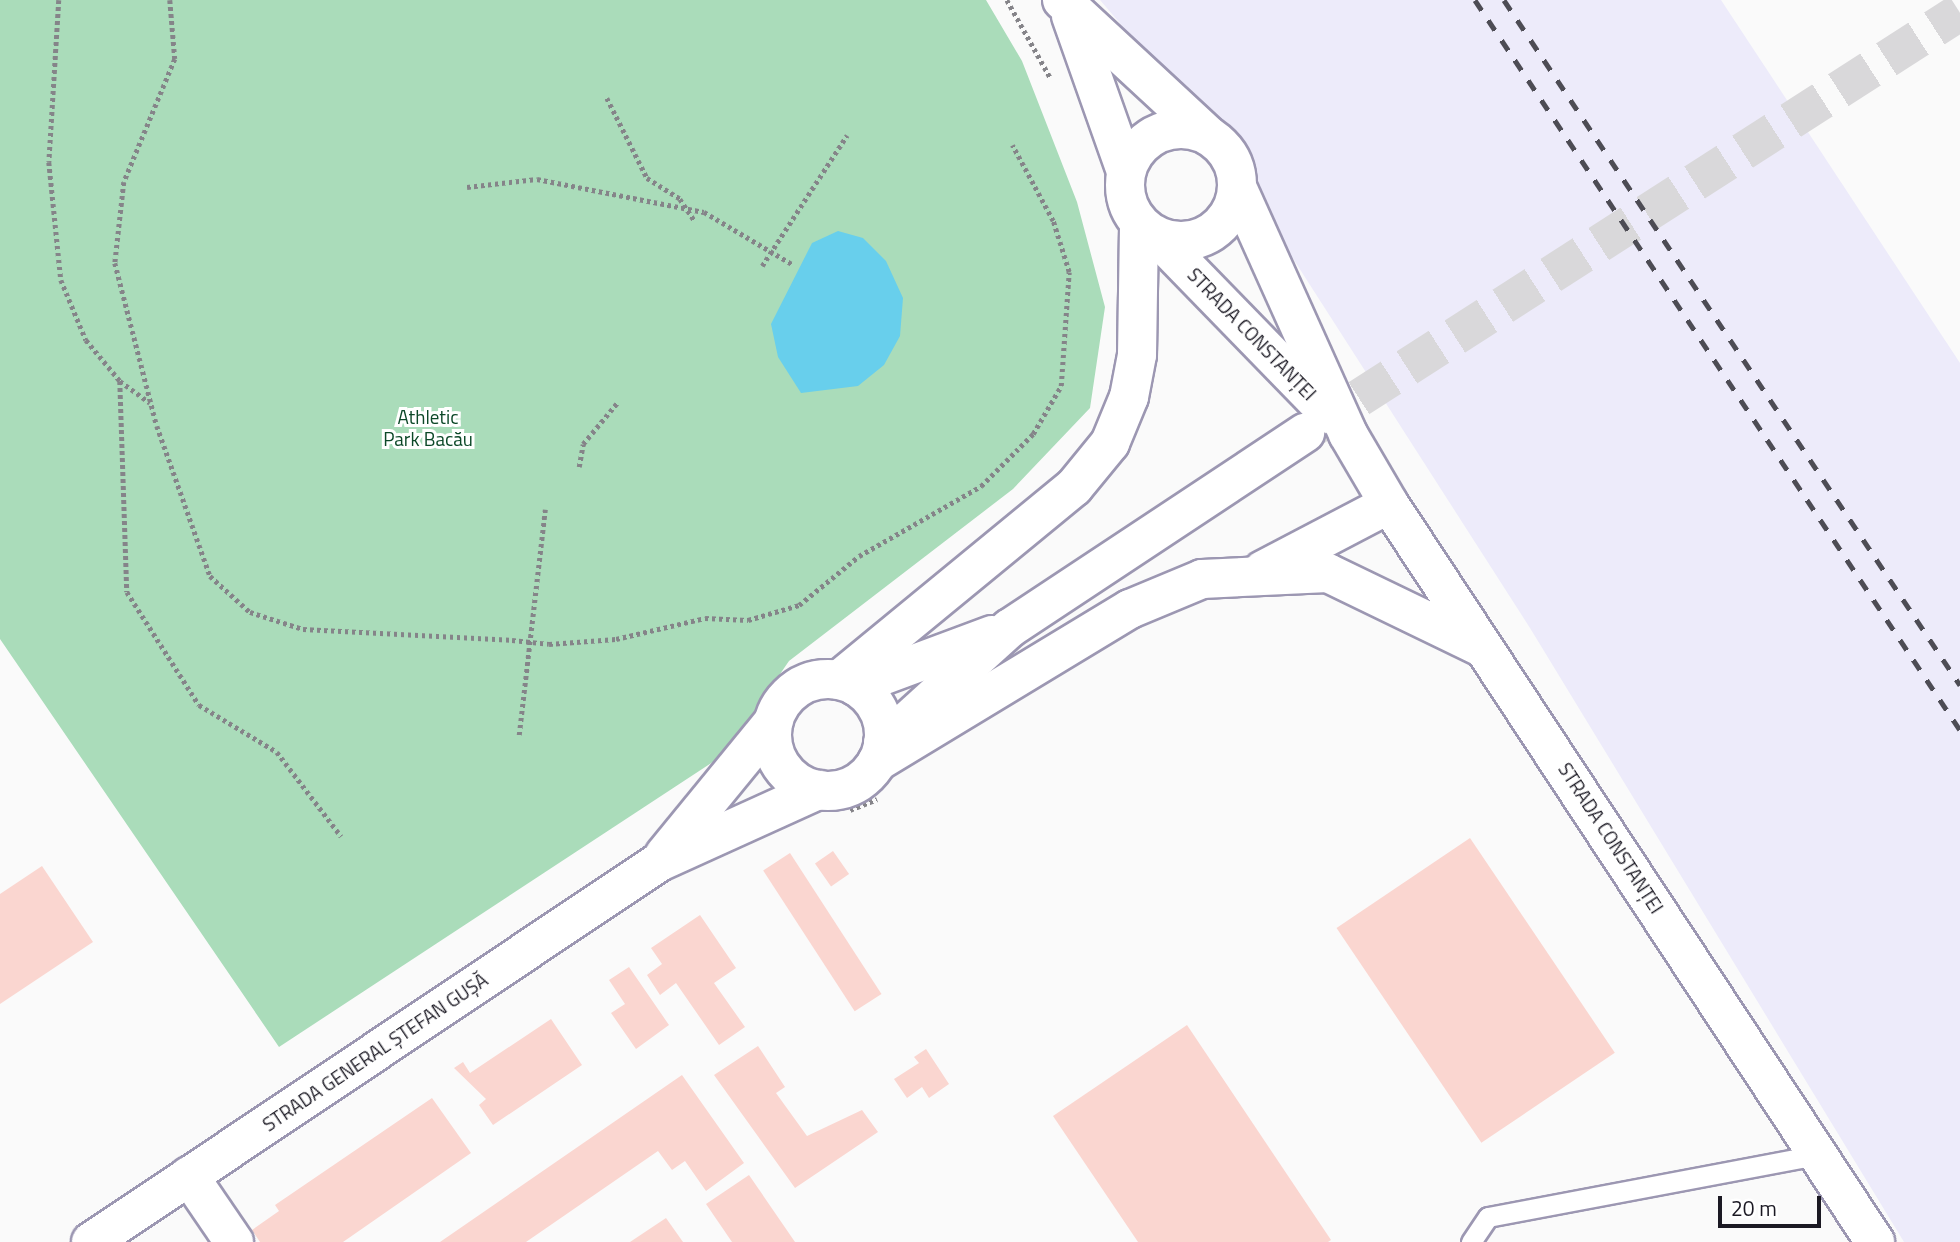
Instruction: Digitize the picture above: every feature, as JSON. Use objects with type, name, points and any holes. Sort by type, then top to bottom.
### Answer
[{"type":"street","points":[[1066,5],[1209,136],[1234,165],[1238,189],[1233,207],[1209,234],[1192,240],[1147,229]]},
{"type":"street","points":[[847,683],[1074,488],[1110,443],[1129,397],[1137,355],[1147,229],[1125,192],[1126,171],[1066,5]]},
{"type":"street","points":[[1126,171],[1135,152],[1155,135],[1190,129],[1209,136]]},
{"type":"street","name":"STRADA CONSTANȚEI","points":[[1238,189],[1348,434],[1389,504],[1479,646],[1875,1242]]},
{"type":"street","name":"STRADA CONSTANȚEI","points":[[1147,229],[1348,434]]},
{"type":"street","points":[[882,766],[1010,628],[1306,433]]},
{"type":"street","points":[[1258,572],[1389,504]]},
{"type":"street","points":[[1010,628],[847,683],[805,684],[779,706],[773,722],[776,758],[786,773],[828,802],[1130,609],[1202,579],[1258,572],[1328,573],[1479,646]]},
{"type":"street","points":[[847,683],[878,710],[882,766]]},
{"type":"street","name":"STRADA GENERAL ȘTEFAN GUȘĂ","points":[[659,862],[773,722]]},
{"type":"street","name":"STRADA GENERAL ȘTEFAN GUȘĂ","points":[[91,1242],[659,862],[828,802]]},
{"type":"street","points":[[190,1176],[234,1242]]},
{"type":"lane","points":[[1471,1242],[1488,1217],[1817,1155]]},
{"type":"path","points":[[59,0],[49,162],[61,280],[86,340],[120,381],[151,404]]},
{"type":"path","points":[[170,0],[175,59],[124,181],[115,263],[151,404],[210,576],[250,612],[303,629],[549,644],[616,639],[705,618],[748,620],[799,605],[859,556],[981,486],[1033,434],[1061,386],[1069,272],[1054,221],[1012,145]]},
{"type":"path","points":[[1007,0],[1056,90]]},
{"type":"path","points":[[607,98],[647,177],[690,209],[773,251],[792,264]]},
{"type":"path","points":[[762,266],[847,135]]},
{"type":"path","points":[[467,187],[537,179],[690,209]]},
{"type":"path","points":[[690,209],[695,221]]},
{"type":"path","points":[[120,381],[127,592],[199,705],[277,752],[341,836]]},
{"type":"path","points":[[579,467],[583,444],[617,403]]},
{"type":"path","points":[[519,734],[545,509]]},
{"type":"path","points":[[828,802],[882,766]]},
{"type":"shaded area","points":[[1100,0],[1721,0],[1960,363],[1960,1242],[1904,1242],[1530,628],[1208,126]]},
{"type":"green space","name":"Athletic Park Bacău","points":[[0,0],[986,0],[1022,61],[1077,202],[1105,307],[1090,408],[1013,489],[789,661],[725,754],[279,1047],[0,639]]},
{"type":"water","points":[[838,231],[863,238],[886,261],[903,298],[900,336],[884,365],[858,386],[801,393],[778,357],[771,324],[812,243]]},
{"type":"building","points":[[1470,838],[1615,1053],[1481,1143],[1337,928]]},
{"type":"building","points":[[833,851],[849,874],[831,887],[815,864]]},
{"type":"building","points":[[790,853],[881,994],[855,1011],[763,870]]},
{"type":"building","points":[[42,866],[93,942],[0,1004],[0,894]]},
{"type":"building","points":[[700,915],[736,968],[714,983],[745,1027],[719,1045],[676,983],[660,995],[647,975],[662,964],[651,948]]},
{"type":"building","points":[[629,967],[669,1025],[636,1049],[611,1013],[625,1004],[609,980]]},
{"type":"building","points":[[551,1019],[582,1065],[493,1125],[479,1105],[486,1099],[454,1068],[463,1062],[470,1073]]},
{"type":"building","points":[[1187,1025],[1331,1240],[1328,1242],[1138,1242],[1053,1116]]},
{"type":"building","points":[[758,1046],[785,1087],[776,1093],[807,1136],[862,1110],[878,1132],[795,1188],[714,1075]]},
{"type":"building","points":[[926,1049],[949,1084],[929,1098],[922,1087],[907,1098],[894,1079],[919,1063],[914,1057]]},
{"type":"building","points":[[682,1075],[744,1163],[706,1191],[685,1161],[672,1170],[658,1151],[526,1242],[440,1242]]},
{"type":"building","points":[[432,1098],[471,1153],[343,1242],[260,1242],[252,1230],[279,1211],[275,1205]]},
{"type":"building","points":[[749,1175],[795,1242],[732,1242],[706,1204]]},
{"type":"building","points":[[666,1218],[683,1242],[630,1242]]},
{"type":"tunnel","points":[[1311,429],[1960,12]]},
{"type":"railway","points":[[1475,0],[1960,730]]},
{"type":"railway","points":[[1504,0],[1960,685]]}]
